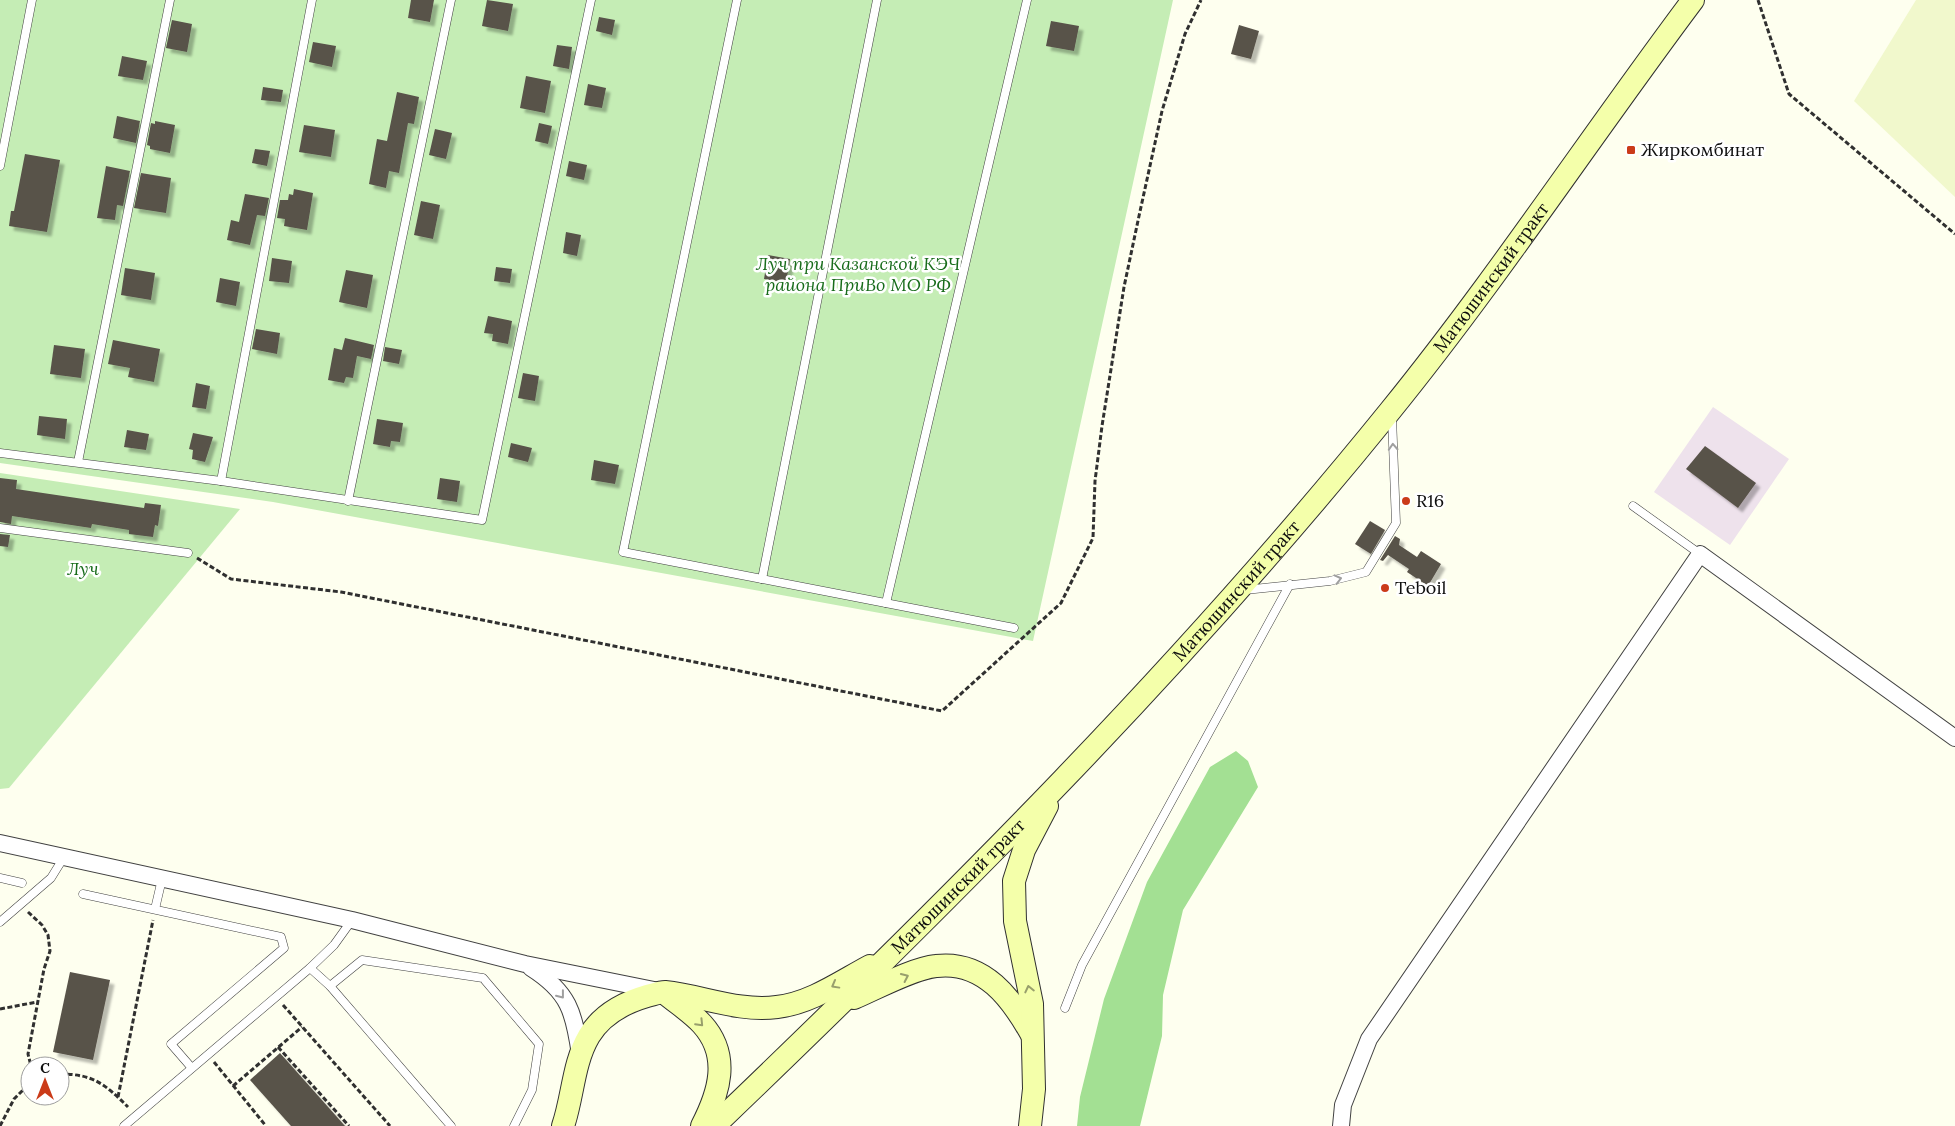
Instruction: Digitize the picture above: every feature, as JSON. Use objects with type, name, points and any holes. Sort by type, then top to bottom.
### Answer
[{"type":"main road","name":"Матюшинский тракт","points":[[714,1126],[844,1002],[1056,788],[1296,524],[1392,410],[1451,333],[1693,0]]},
{"type":"main road","points":[[1030,1126],[1034,1089],[1032,1004],[1016,922],[1014,881],[1024,850],[1056,788]]},
{"type":"main road","points":[[563,1126],[569,1109],[580,1055],[590,1035],[601,1020],[617,1007],[663,992],[740,1007],[778,1007],[814,997],[892,953]]},
{"type":"main road","points":[[844,1002],[917,971],[936,966],[959,967],[980,973],[1000,989],[1017,1009],[1033,1037]]},
{"type":"main road","points":[[663,992],[703,1024],[714,1042],[719,1060],[720,1082],[714,1102],[702,1126]]},
{"type":"street","points":[[1341,1126],[1343,1105],[1369,1039],[1700,554],[1955,738]]},
{"type":"street","points":[[0,843],[352,920],[524,964],[663,992]]},
{"type":"street","points":[[524,964],[548,979],[565,1000],[575,1021],[580,1055]]},
{"type":"lane","points":[[0,166],[32,0]]},
{"type":"lane","points":[[78,462],[170,0]]},
{"type":"lane","points":[[221,480],[312,0]]},
{"type":"lane","points":[[348,501],[451,0]]},
{"type":"lane","points":[[0,453],[221,480],[348,501],[482,520],[591,0]]},
{"type":"lane","points":[[737,0],[623,552],[1014,628]]},
{"type":"lane","points":[[762,579],[877,0]]},
{"type":"lane","points":[[886,603],[1027,0]]},
{"type":"lane","points":[[1236,591],[1330,581],[1366,572],[1396,523],[1392,410]]},
{"type":"lane","points":[[1633,506],[1700,554]]},
{"type":"lane","points":[[0,528],[188,553]]},
{"type":"lane","points":[[1065,1008],[1082,966],[1290,584]]},
{"type":"lane","points":[[0,922],[51,878],[64,856]]},
{"type":"lane","points":[[0,878],[22,883]]},
{"type":"lane","points":[[155,909],[162,878]]},
{"type":"lane","points":[[83,894],[281,937],[284,948],[171,1044],[191,1067]]},
{"type":"lane","points":[[124,1126],[191,1067],[310,968],[334,945],[352,920]]},
{"type":"lane","points":[[330,986],[362,960],[483,978],[539,1044],[532,1090],[514,1126]]},
{"type":"lane","points":[[310,968],[330,986],[451,1126]]},
{"type":"path","points":[[188,553],[231,579],[341,592],[942,711],[1060,604],[1092,538],[1095,481],[1124,288],[1162,111],[1185,34],[1201,0]]},
{"type":"path","points":[[1758,0],[1789,94],[1955,234]]},
{"type":"path","points":[[20,905],[42,925],[48,935],[50,951],[38,1002],[28,1056]]},
{"type":"path","points":[[118,1097],[155,909]]},
{"type":"path","points":[[275,997],[390,1126]]},
{"type":"path","points":[[0,1009],[38,1002]]},
{"type":"path","points":[[233,1086],[302,1026]]},
{"type":"path","points":[[278,1047],[349,1126]]},
{"type":"path","points":[[208,1054],[266,1126]]},
{"type":"path","points":[[70,1074],[82,1074],[118,1097],[136,1114]]},
{"type":"path","points":[[0,1126],[14,1099],[20,1093]]},
{"type":"shaded area","points":[[1713,407],[1789,459],[1730,545],[1654,492]]},
{"type":"green space","name":"Луч при Казанской КЭЧ района ПриВо МО РФ","points":[[0,0],[1173,0],[1033,641],[273,502],[0,463]]},
{"type":"green space","points":[[1916,0],[1955,0],[1955,197],[1854,101]]},
{"type":"green space","name":"Луч","points":[[0,473],[240,509],[9,788],[0,789]]},
{"type":"green space","points":[[1236,751],[1248,761],[1258,787],[1183,910],[1163,995],[1162,1036],[1140,1126],[1077,1126],[1080,1097],[1104,999],[1147,882],[1210,767]]},
{"type":"building","points":[[411,0],[434,0],[430,22],[408,18]]},
{"type":"building","points":[[487,0],[513,4],[508,31],[482,26]]},
{"type":"building","points":[[599,17],[615,20],[612,35],[596,31]]},
{"type":"building","points":[[172,20],[192,24],[187,52],[166,48]]},
{"type":"building","points":[[1051,21],[1079,26],[1074,51],[1046,46]]},
{"type":"building","points":[[1239,25],[1259,31],[1251,59],[1231,54]]},
{"type":"building","points":[[313,42],[336,46],[332,67],[309,62]]},
{"type":"building","points":[[557,45],[572,47],[569,69],[553,66]]},
{"type":"building","points":[[122,56],[147,61],[143,80],[118,76]]},
{"type":"building","points":[[526,76],[551,81],[545,113],[520,108]]},
{"type":"building","points":[[588,84],[606,88],[602,108],[584,105]]},
{"type":"building","points":[[263,87],[283,90],[281,102],[261,100]]},
{"type":"building","points":[[397,92],[419,97],[414,124],[408,123],[399,173],[389,171],[386,188],[369,184],[377,139],[387,141]]},
{"type":"building","points":[[117,116],[140,121],[136,143],[113,138]]},
{"type":"building","points":[[155,121],[175,125],[170,153],[150,149],[150,146],[147,145],[151,123],[155,124]]},
{"type":"building","points":[[539,123],[552,126],[548,144],[535,141]]},
{"type":"building","points":[[304,125],[335,130],[331,157],[299,152]]},
{"type":"building","points":[[435,129],[452,133],[446,159],[429,155]]},
{"type":"building","points":[[255,149],[270,151],[267,166],[252,163]]},
{"type":"building","points":[[25,154],[60,160],[47,232],[9,226],[11,211],[14,211]]},
{"type":"building","points":[[569,161],[587,165],[584,180],[566,176]]},
{"type":"building","points":[[106,166],[130,171],[123,206],[117,205],[115,220],[97,218]]},
{"type":"building","points":[[141,173],[171,178],[166,213],[134,208]]},
{"type":"building","points":[[294,189],[313,193],[307,230],[284,226],[285,219],[277,218],[280,200],[288,200],[289,194],[293,195]]},
{"type":"building","points":[[245,194],[269,198],[265,216],[257,215],[250,245],[227,240],[231,220],[239,222]]},
{"type":"building","points":[[421,201],[440,205],[433,239],[414,235]]},
{"type":"building","points":[[566,232],[581,235],[577,256],[563,253]]},
{"type":"building","points":[[768,255],[790,259],[786,283],[764,279]]},
{"type":"building","points":[[272,258],[292,261],[289,283],[269,281]]},
{"type":"building","points":[[496,267],[512,269],[510,283],[494,281]]},
{"type":"building","points":[[125,268],[155,273],[151,300],[121,295]]},
{"type":"building","points":[[346,270],[373,275],[367,308],[339,302]]},
{"type":"building","points":[[220,278],[240,282],[236,306],[216,302]]},
{"type":"building","points":[[488,316],[512,321],[508,344],[492,341],[493,334],[484,333]]},
{"type":"building","points":[[256,329],[280,333],[277,354],[252,349]]},
{"type":"building","points":[[345,338],[374,345],[371,359],[357,356],[353,378],[346,377],[344,383],[328,380],[334,348],[342,350]]},
{"type":"building","points":[[113,340],[160,349],[154,382],[128,377],[130,368],[108,364]]},
{"type":"building","points":[[54,345],[85,349],[81,378],[50,374]]},
{"type":"building","points":[[385,347],[402,350],[399,364],[383,361]]},
{"type":"building","points":[[523,373],[539,376],[535,401],[518,398]]},
{"type":"building","points":[[196,383],[210,386],[206,409],[192,407]]},
{"type":"building","points":[[39,416],[67,419],[65,439],[37,435]]},
{"type":"building","points":[[377,419],[403,423],[400,442],[391,441],[390,447],[373,444]]},
{"type":"building","points":[[127,430],[149,434],[146,450],[124,447]]},
{"type":"building","points":[[193,433],[213,437],[205,462],[192,459],[193,450],[189,449]]},
{"type":"building","points":[[511,443],[532,448],[528,462],[508,457]]},
{"type":"building","points":[[1705,446],[1756,483],[1738,508],[1686,469]]},
{"type":"building","points":[[594,460],[619,465],[615,484],[591,480]]},
{"type":"building","points":[[0,478],[17,480],[16,489],[144,508],[145,503],[161,505],[158,526],[155,525],[153,537],[129,534],[129,530],[92,524],[91,528],[12,516],[11,524],[0,522]]},
{"type":"building","points":[[440,478],[460,481],[457,502],[437,499]]},
{"type":"building","points":[[1370,521],[1385,530],[1371,554],[1355,544]]},
{"type":"building","points":[[0,534],[10,535],[8,547],[0,546]]},
{"type":"building","points":[[1395,536],[1400,539],[1399,545],[1417,557],[1421,551],[1441,564],[1428,586],[1407,572],[1409,569],[1388,555],[1383,561],[1380,560]]},
{"type":"building","points":[[70,972],[110,980],[93,1060],[53,1052]]},
{"type":"building","points":[[280,1053],[345,1126],[291,1126],[250,1080]]},
{"type":"place","name":"Жиркомбинат","points":[[1631,150]]},
{"type":"place","name":"R16","points":[[1406,501]]},
{"type":"place","name":"Teboil","points":[[1385,588]]}]
